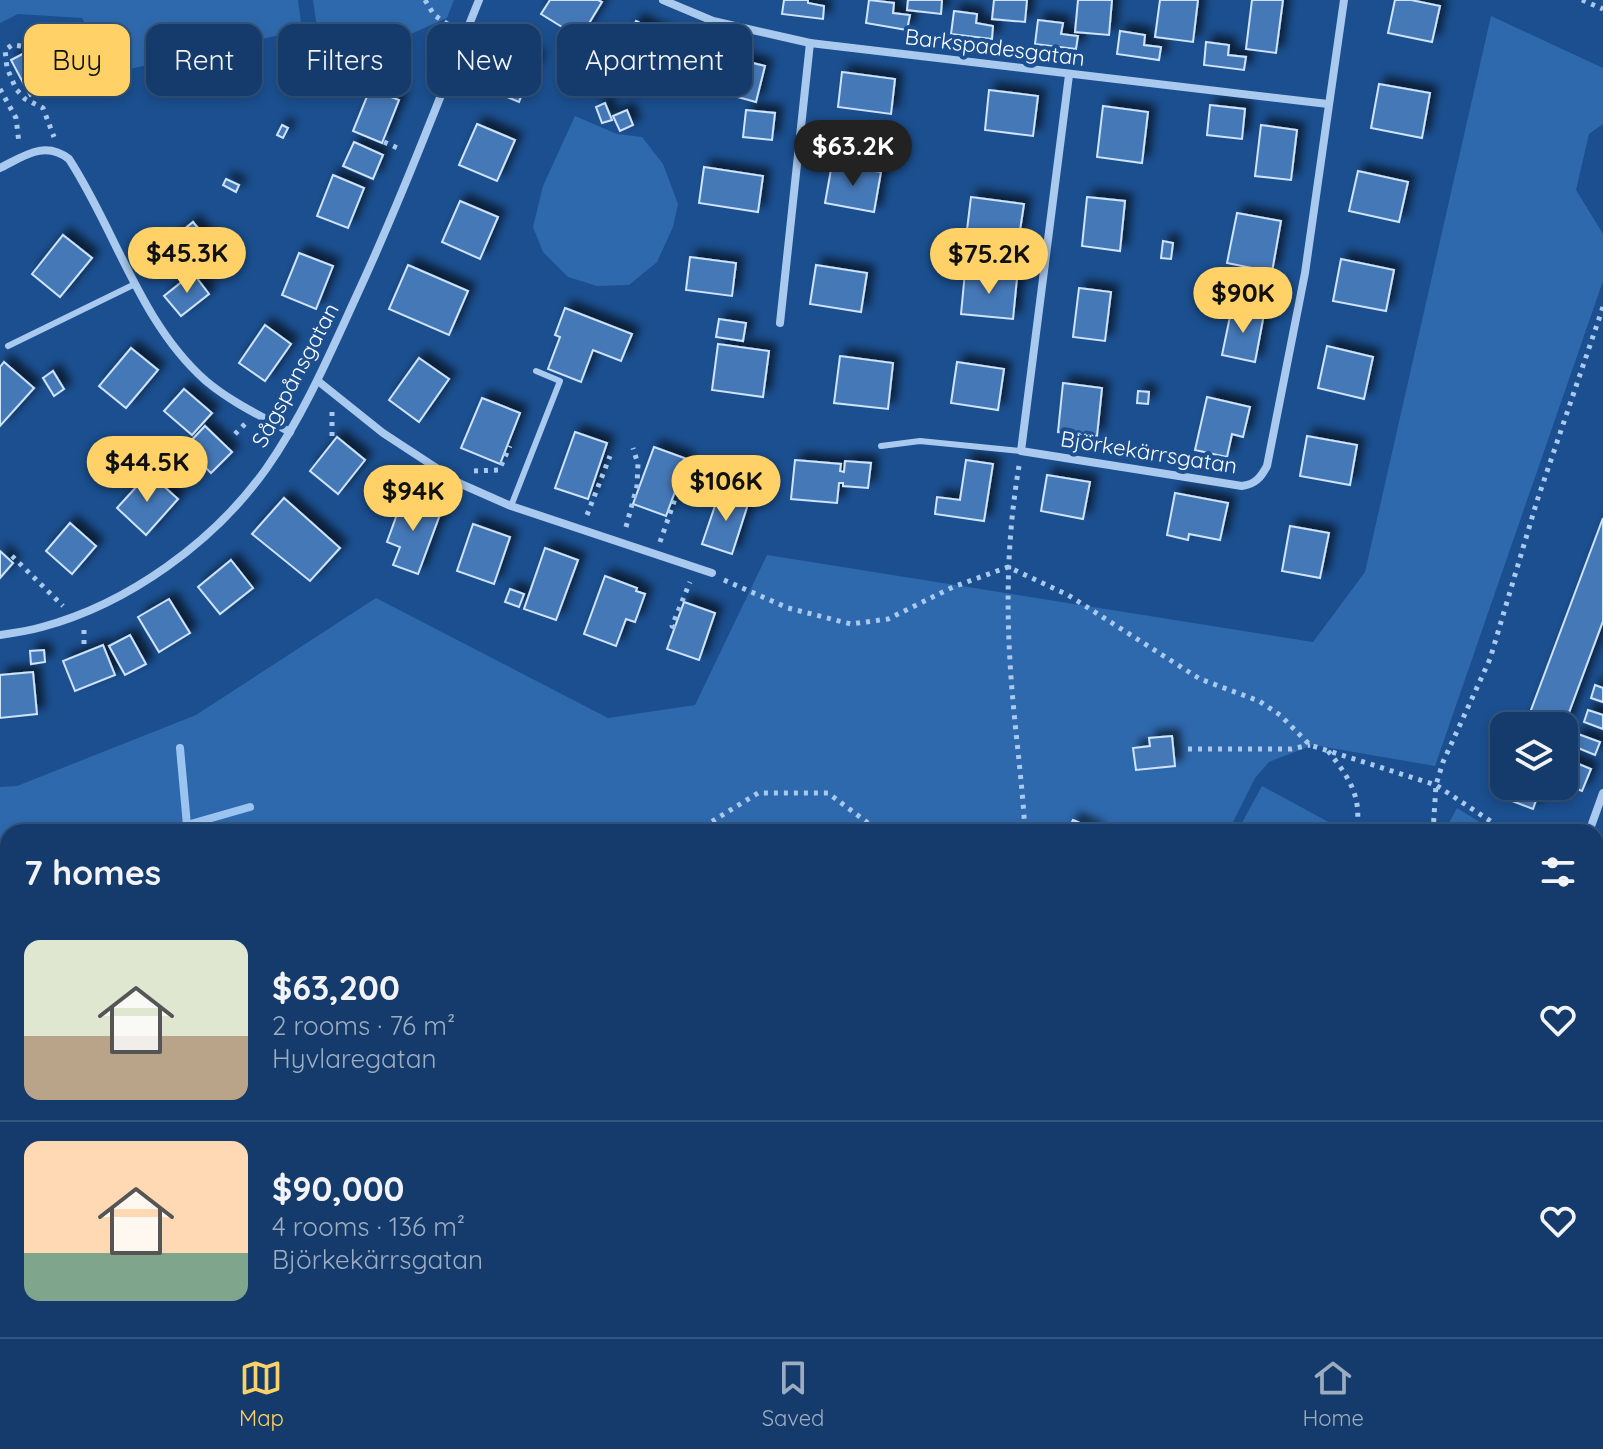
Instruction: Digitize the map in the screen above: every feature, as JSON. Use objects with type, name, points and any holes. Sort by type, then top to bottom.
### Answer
[{"type":"street","name":"Sågspånsgatan","points":[[469,24],[479,0]]},
{"type":"street","name":"Barkspadesgatan","points":[[663,0],[713,21],[810,43],[1328,104]]},
{"type":"street","name":"Björkekärrsgatan","points":[[1021,451],[1242,486],[1252,484],[1261,477],[1267,466],[1305,273],[1344,0]]},
{"type":"street","points":[[780,323],[810,43]]},
{"type":"street","points":[[1021,451],[1069,75]]},
{"type":"street","name":"Sågspånsgatan","points":[[0,635],[42,627],[137,585],[176,559],[238,504],[290,432],[318,381],[378,249],[440,96]]},
{"type":"street","points":[[0,168],[36,150],[60,151],[69,159],[135,284],[190,365],[229,398],[290,432]]},
{"type":"street","points":[[318,381],[383,433],[461,484],[511,506],[712,573]]},
{"type":"street","points":[[1592,824],[1603,793]]},
{"type":"lane","points":[[8,346],[135,284]]},
{"type":"lane","points":[[511,506],[560,381],[536,371]]},
{"type":"lane","name":"Björkekärrsgatan","points":[[881,446],[920,441],[1021,451]]},
{"type":"path","points":[[425,0],[434,15],[449,24]]},
{"type":"path","points":[[1582,0],[1603,9]]},
{"type":"path","points":[[21,46],[12,45],[5,50],[7,68],[21,95],[43,108],[60,151]]},
{"type":"path","points":[[0,89],[16,118],[23,157]]},
{"type":"path","points":[[1434,824],[1436,785],[1443,762],[1490,659],[1537,501],[1603,307]]},
{"type":"path","points":[[461,484],[472,471],[499,470],[510,446]]},
{"type":"path","points":[[620,543],[637,486],[638,464],[633,448]]},
{"type":"path","points":[[1021,451],[1012,507],[1008,567],[1010,662],[1025,824]]},
{"type":"path","points":[[581,530],[610,456]]},
{"type":"path","points":[[655,555],[682,479]]},
{"type":"path","points":[[12,556],[73,615]]},
{"type":"path","points":[[712,573],[788,608],[851,624],[888,619],[953,587],[1008,567],[1068,595],[1200,679],[1259,701],[1280,715],[1310,745],[1436,785],[1495,824]]},
{"type":"path","points":[[675,628],[672,626],[695,568]]},
{"type":"path","points":[[1188,749],[1291,749],[1310,745]]},
{"type":"path","points":[[1327,751],[1356,791],[1360,811],[1358,824]]},
{"type":"path","points":[[708,824],[758,793],[828,793],[869,824]]},
{"type":"shaded area","points":[[0,0],[298,0],[301,24],[278,24],[278,35],[262,39],[262,24],[146,24],[146,65],[130,69],[130,24],[85,24],[82,18],[18,14],[0,23]]},
{"type":"shaded area","points":[[313,0],[454,0],[447,18],[427,24],[427,27],[411,34],[411,24],[318,24]]},
{"type":"shaded area","points":[[1491,16],[1603,68],[1603,124],[1589,134],[1576,190],[1603,234],[1603,281],[1435,766],[1313,745],[1269,762],[1255,778],[1232,824],[0,824],[0,787],[17,786],[196,715],[376,598],[608,718],[695,705],[767,555],[1313,642],[1365,572]]},
{"type":"shaded area","points":[[575,116],[617,134],[642,137],[663,164],[678,204],[673,227],[657,262],[629,285],[597,286],[568,277],[543,252],[533,227],[543,186]]},
{"type":"shaded area","points":[[1262,786],[1332,824],[1241,824]]},
{"type":"shaded area","points":[[1457,808],[1483,824],[1448,824]]},
{"type":"building","points":[[550,0],[602,2],[589,24],[557,24],[541,14]]},
{"type":"building","points":[[784,0],[808,0],[808,3],[824,6],[823,19],[782,14]]},
{"type":"building","points":[[869,0],[894,3],[893,13],[910,15],[907,30],[866,23]]},
{"type":"building","points":[[908,0],[942,0],[941,14],[907,10]]},
{"type":"building","points":[[994,0],[1027,0],[1025,22],[992,19]]},
{"type":"building","points":[[1078,0],[1112,0],[1109,35],[1075,32]]},
{"type":"building","points":[[1160,0],[1198,0],[1193,42],[1155,37]]},
{"type":"building","points":[[1252,0],[1283,0],[1276,53],[1246,49]]},
{"type":"building","points":[[1395,0],[1440,6],[1432,42],[1388,33]]},
{"type":"building","points":[[954,11],[977,14],[976,23],[993,26],[992,39],[951,34]]},
{"type":"building","points":[[1038,20],[1063,23],[1061,34],[1078,36],[1076,49],[1035,44]]},
{"type":"building","points":[[1120,31],[1145,35],[1144,45],[1161,47],[1159,60],[1117,54]]},
{"type":"building","points":[[1206,42],[1229,45],[1228,55],[1246,57],[1244,70],[1204,65]]},
{"type":"building","points":[[24,53],[24,85],[11,60]]},
{"type":"building","points":[[752,63],[765,66],[756,102],[734,96],[752,96]]},
{"type":"building","points":[[842,72],[895,79],[891,114],[838,107]]},
{"type":"building","points":[[1379,84],[1430,93],[1422,138],[1371,128]]},
{"type":"building","points":[[989,90],[1038,96],[1033,136],[985,130]]},
{"type":"building","points":[[367,96],[388,96],[399,100],[382,143],[353,131]]},
{"type":"building","points":[[504,96],[521,96],[519,102]]},
{"type":"building","points":[[605,103],[612,120],[602,123],[596,107]]},
{"type":"building","points":[[1210,105],[1245,109],[1242,139],[1207,135]]},
{"type":"building","points":[[1103,106],[1148,112],[1142,163],[1097,157]]},
{"type":"building","points":[[627,110],[633,125],[620,131],[613,116]]},
{"type":"building","points":[[746,110],[775,113],[772,140],[743,137]]},
{"type":"building","points":[[477,124],[515,140],[497,181],[459,165]]},
{"type":"building","points":[[282,125],[288,128],[283,138],[277,135]]},
{"type":"building","points":[[1261,125],[1297,130],[1291,180],[1255,176]]},
{"type":"building","points":[[354,142],[383,155],[373,179],[343,166]]},
{"type":"building","points":[[832,164],[881,172],[874,212],[825,203]]},
{"type":"building","points":[[704,167],[763,176],[758,212],[699,203]]},
{"type":"building","points":[[1358,171],[1408,182],[1399,222],[1349,211]]},
{"type":"building","points":[[333,175],[364,188],[348,228],[317,216]]},
{"type":"building","points":[[226,179],[239,185],[236,192],[223,185]]},
{"type":"building","points":[[971,197],[1024,204],[1019,237],[967,230]]},
{"type":"building","points":[[1087,197],[1125,201],[1120,251],[1082,246]]},
{"type":"building","points":[[460,201],[498,217],[480,259],[442,242]]},
{"type":"building","points":[[1237,213],[1281,221],[1272,272],[1227,263]]},
{"type":"building","points":[[193,222],[208,240],[173,269],[158,251]]},
{"type":"building","points":[[63,235],[92,258],[60,297],[32,274]]},
{"type":"building","points":[[1163,241],[1173,243],[1171,259],[1161,258]]},
{"type":"building","points":[[299,253],[333,266],[316,309],[282,295]]},
{"type":"building","points":[[690,257],[736,263],[732,296],[686,290]]},
{"type":"building","points":[[1341,259],[1394,270],[1386,311],[1333,301]]},
{"type":"building","points":[[408,265],[468,291],[449,335],[389,309]]},
{"type":"building","points":[[816,265],[867,273],[861,312],[810,304]]},
{"type":"building","points":[[965,272],[1017,278],[1013,319],[961,314]]},
{"type":"building","points":[[193,273],[209,294],[181,316],[164,296]]},
{"type":"building","points":[[1079,288],[1111,292],[1105,341],[1073,337]]},
{"type":"building","points":[[1232,307],[1264,314],[1255,362],[1222,355]]},
{"type":"building","points":[[565,308],[632,334],[621,361],[593,350],[581,382],[548,369],[560,337],[555,335]]},
{"type":"building","points":[[719,319],[746,323],[743,341],[716,337]]},
{"type":"building","points":[[265,325],[291,344],[265,381],[239,363]]},
{"type":"building","points":[[718,344],[769,351],[763,397],[712,390]]},
{"type":"building","points":[[1327,346],[1373,357],[1364,399],[1318,388]]},
{"type":"building","points":[[131,348],[158,370],[126,408],[99,386]]},
{"type":"building","points":[[840,356],[893,363],[888,409],[834,403]]},
{"type":"building","points":[[419,358],[449,379],[419,422],[389,400]]},
{"type":"building","points":[[4,362],[34,388],[0,426],[0,367]]},
{"type":"building","points":[[957,362],[1004,369],[998,410],[951,403]]},
{"type":"building","points":[[53,371],[64,389],[54,396],[43,378]]},
{"type":"building","points":[[1063,383],[1102,388],[1097,436],[1058,432]]},
{"type":"building","points":[[184,389],[212,413],[192,435],[164,411]]},
{"type":"building","points":[[1138,391],[1149,392],[1148,404],[1137,403]]},
{"type":"building","points":[[1207,397],[1250,407],[1243,437],[1232,434],[1227,457],[1195,450]]},
{"type":"building","points":[[482,398],[520,413],[500,464],[461,448]]},
{"type":"building","points":[[205,426],[232,452],[211,473],[185,447]]},
{"type":"building","points":[[575,432],[607,443],[588,499],[555,488]]},
{"type":"building","points":[[1307,436],[1357,445],[1350,485],[1300,476]]},
{"type":"building","points":[[337,437],[365,460],[338,494],[310,471]]},
{"type":"building","points":[[654,447],[687,459],[666,516],[633,504]]},
{"type":"building","points":[[795,460],[841,464],[840,471],[844,472],[845,461],[871,463],[868,488],[839,483],[837,503],[791,499]]},
{"type":"building","points":[[966,460],[993,464],[984,521],[935,514],[937,497],[960,500]]},
{"type":"building","points":[[149,473],[178,499],[146,535],[117,508]]},
{"type":"building","points":[[1047,475],[1090,482],[1083,519],[1041,511]]},
{"type":"building","points":[[720,491],[749,501],[732,554],[702,544]]},
{"type":"building","points":[[1175,493],[1228,503],[1220,540],[1189,534],[1188,540],[1167,535]]},
{"type":"building","points":[[404,495],[442,509],[418,574],[393,565],[400,547],[387,542]]},
{"type":"building","points":[[284,498],[340,548],[310,581],[252,534]]},
{"type":"building","points":[[1603,518],[1603,621],[1569,712],[1530,712]]},
{"type":"building","points":[[70,523],[96,546],[72,574],[46,551]]},
{"type":"building","points":[[473,524],[510,537],[494,584],[457,571]]},
{"type":"building","points":[[1290,526],[1329,533],[1320,578],[1282,571]]},
{"type":"building","points":[[545,548],[578,560],[556,620],[524,609]]},
{"type":"building","points":[[0,551],[13,563],[0,578]]},
{"type":"building","points":[[231,560],[253,588],[220,614],[198,587]]},
{"type":"building","points":[[605,576],[645,594],[635,622],[626,619],[616,646],[584,634]]},
{"type":"building","points":[[510,589],[524,594],[519,607],[505,602]]},
{"type":"building","points":[[169,599],[190,633],[159,652],[138,617]]},
{"type":"building","points":[[684,602],[715,613],[699,660],[667,649]]},
{"type":"building","points":[[130,635],[146,664],[125,675],[109,646]]},
{"type":"building","points":[[103,645],[115,675],[75,691],[63,661]]},
{"type":"building","points":[[44,650],[45,662],[31,664],[30,651]]},
{"type":"building","points":[[33,672],[37,714],[0,718],[0,675]]},
{"type":"building","points":[[1595,685],[1603,688],[1603,702],[1591,698]]},
{"type":"building","points":[[1588,710],[1603,715],[1603,729],[1584,722]]},
{"type":"building","points":[[1578,734],[1600,742],[1595,755],[1578,748]]},
{"type":"building","points":[[1172,736],[1175,766],[1136,770],[1133,748],[1150,746],[1149,738]]},
{"type":"building","points":[[1578,764],[1591,769],[1582,791],[1578,789]]},
{"type":"building","points":[[1509,800],[1536,800],[1533,809]]},
{"type":"waterway","points":[[180,748],[187,824]]},
{"type":"waterway","points":[[190,824],[250,807]]}]
